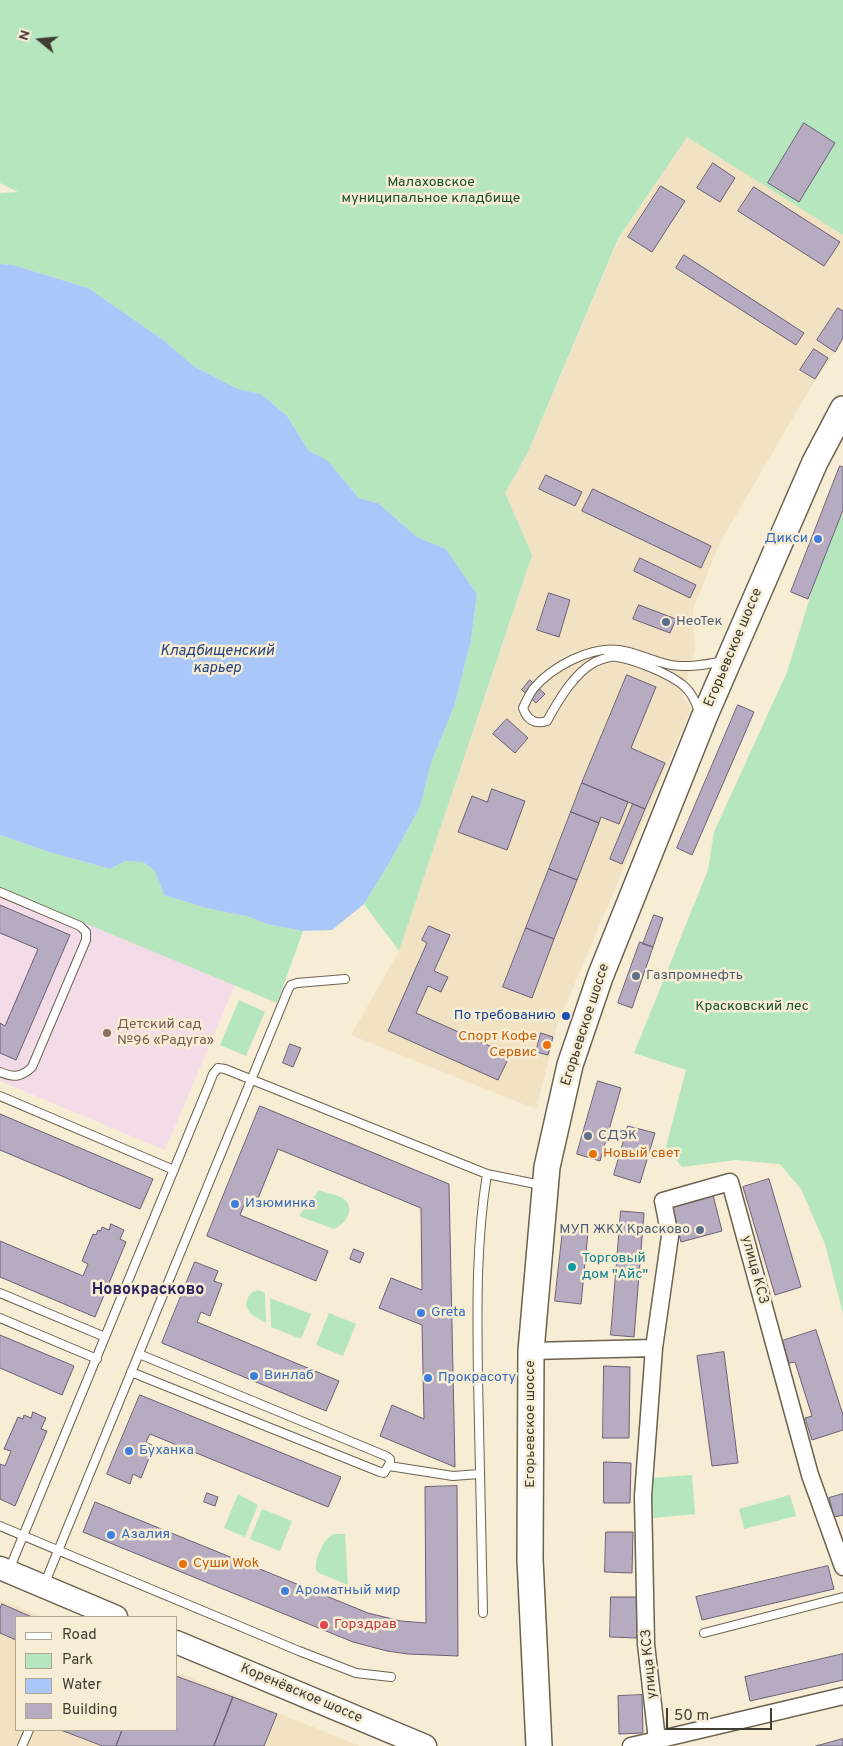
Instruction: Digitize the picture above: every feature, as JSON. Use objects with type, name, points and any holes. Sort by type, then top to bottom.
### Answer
[{"type":"main road","name":"Егорьевское шоссе","points":[[539,1746],[530,1559],[532,1351],[547,1167],[570,1065],[600,977],[702,722],[815,462],[843,410]]},
{"type":"main road","points":[[4,1570],[114,1616]]},
{"type":"main road","name":"Коренёвское шоссе","points":[[178,1643],[425,1746]]},
{"type":"street","name":"улица КСЗ","points":[[666,1741],[646,1644],[642,1496],[654,1348],[670,1236],[663,1201],[730,1182],[810,1475],[843,1567]]},
{"type":"street","points":[[532,1351],[654,1348]]},
{"type":"street","points":[[631,1746],[666,1741],[843,1696]]},
{"type":"lane","points":[[702,722],[695,700],[685,687],[675,679],[648,667],[617,657],[605,658],[583,670],[557,701],[547,721],[539,724],[530,720],[523,708],[533,688],[551,672],[582,656],[598,651],[618,650],[644,656],[665,664],[696,666],[728,660]]},
{"type":"lane","points":[[0,892],[80,926],[86,932],[86,940],[32,1067],[24,1075],[11,1076],[0,1072]]},
{"type":"lane","points":[[43,1587],[291,986],[297,983],[345,979]]},
{"type":"lane","points":[[4,1570],[24,1536],[174,1170],[218,1068],[225,1069],[487,1174],[545,1186]]},
{"type":"lane","points":[[0,1096],[174,1170]]},
{"type":"lane","points":[[483,1613],[477,1284],[483,1198],[487,1174]]},
{"type":"lane","points":[[0,1293],[105,1338]]},
{"type":"lane","points":[[0,1318],[96,1359]]},
{"type":"lane","points":[[131,1372],[380,1472],[384,1473],[389,1466],[390,1459],[386,1456],[139,1354]]},
{"type":"lane","points":[[389,1466],[453,1476],[479,1474]]},
{"type":"lane","points":[[0,1526],[299,1652],[356,1673],[391,1677]]},
{"type":"lane","points":[[704,1633],[843,1597]]},
{"type":"lane","points":[[22,1746],[29,1731]]},
{"type":"shaded area","points":[[687,137],[843,235],[843,341],[809,390],[719,544],[693,609],[695,650],[682,697],[692,707],[558,1023],[536,1109],[351,1035],[399,951],[531,555],[505,493],[527,454],[619,239]]},
{"type":"shaded area","name":"Детский сад №96 «Радуга»","points":[[0,888],[235,985],[165,1150],[0,1081]]},
{"type":"shaded area","points":[[0,1600],[40,1616],[15,1616],[15,1731],[178,1731],[178,1673],[360,1746],[0,1746]]},
{"type":"green space","name":"Малаховское муниципальное кладбище","points":[[0,0],[843,0],[843,235],[687,137],[618,239],[527,454],[505,493],[532,555],[399,951],[364,904],[420,807],[431,763],[455,704],[471,640],[477,594],[446,549],[417,537],[378,503],[359,498],[327,460],[309,451],[287,416],[261,394],[238,390],[195,367],[162,339],[88,288],[13,265],[0,264],[0,193],[18,192],[0,183]]},
{"type":"green space","name":"Красковский лес","points":[[843,514],[843,1313],[825,1244],[801,1189],[780,1164],[736,1160],[682,1167],[666,1147],[686,1070],[634,1053],[708,870],[714,832],[787,672],[827,542]]},
{"type":"green space","points":[[0,835],[49,852],[110,869],[125,861],[143,862],[155,871],[164,895],[206,908],[250,917],[266,924],[303,931],[277,1003],[0,888]]},
{"type":"green space","points":[[239,1000],[265,1012],[246,1056],[220,1045]]},
{"type":"green space","points":[[319,1190],[340,1197],[348,1204],[349,1213],[345,1221],[334,1229],[299,1216]]},
{"type":"green space","points":[[258,1290],[265,1293],[266,1323],[251,1314],[246,1306],[252,1292]]},
{"type":"green space","points":[[270,1298],[311,1314],[301,1339],[271,1327]]},
{"type":"green space","points":[[329,1313],[356,1324],[343,1356],[316,1345]]},
{"type":"green space","points":[[692,1475],[695,1514],[653,1518],[650,1478]]},
{"type":"green space","points":[[238,1494],[258,1505],[245,1537],[224,1528]]},
{"type":"green space","points":[[790,1495],[796,1516],[744,1529],[739,1509]]},
{"type":"green space","points":[[262,1509],[292,1521],[280,1551],[250,1539]]},
{"type":"green space","points":[[334,1534],[345,1534],[348,1585],[316,1570],[320,1549],[327,1539]]},
{"type":"water","name":"Кладбищенский карьер","points":[[0,264],[13,265],[88,288],[162,339],[195,367],[238,389],[261,394],[287,416],[309,451],[327,460],[359,498],[378,503],[417,537],[446,549],[477,594],[471,640],[455,704],[431,763],[420,807],[364,904],[332,930],[303,931],[266,924],[250,917],[206,908],[164,895],[155,871],[143,862],[125,861],[110,869],[49,852],[0,835]]},
{"type":"building","points":[[804,123],[835,143],[799,202],[768,183]]},
{"type":"building","points":[[713,163],[735,178],[720,202],[697,188]]},
{"type":"building","points":[[661,186],[685,201],[652,252],[628,237]]},
{"type":"building","points":[[754,187],[840,242],[824,266],[738,211]]},
{"type":"building","points":[[684,255],[804,333],[796,345],[676,268]]},
{"type":"building","points":[[838,308],[843,311],[843,338],[835,352],[817,340]]},
{"type":"building","points":[[814,349],[828,358],[815,379],[800,370]]},
{"type":"building","points":[[840,466],[843,467],[843,510],[808,599],[791,592]]},
{"type":"building","points":[[546,475],[582,492],[575,506],[539,489]]},
{"type":"building","points":[[593,489],[711,546],[701,568],[582,511]]},
{"type":"building","points":[[640,558],[696,585],[690,598],[634,571]]},
{"type":"building","points":[[549,593],[570,600],[559,637],[537,630]]},
{"type":"building","points":[[639,605],[676,619],[670,633],[633,619]]},
{"type":"building","points":[[627,675],[656,687],[631,748],[665,763],[645,809],[582,783]]},
{"type":"building","points":[[530,680],[545,694],[536,703],[522,690]]},
{"type":"building","points":[[738,705],[754,712],[692,855],[677,848]]},
{"type":"building","points":[[507,719],[528,738],[515,753],[493,734]]},
{"type":"building","points":[[582,783],[628,802],[619,824],[601,817],[599,823],[571,812]]},
{"type":"building","points":[[492,789],[525,801],[507,850],[458,832],[472,796],[487,802]]},
{"type":"building","points":[[633,804],[645,809],[622,864],[610,859]]},
{"type":"building","points":[[571,812],[599,823],[577,880],[549,869]]},
{"type":"building","points":[[549,869],[577,880],[554,939],[526,928]]},
{"type":"building","points":[[0,905],[70,935],[16,1060],[0,1053],[0,1023],[5,1026],[38,949],[0,933]]},
{"type":"building","points":[[654,915],[663,918],[653,947],[643,944]]},
{"type":"building","points":[[429,926],[450,935],[434,971],[448,977],[441,992],[428,986],[416,1013],[510,1055],[498,1080],[388,1031],[427,943],[422,940]]},
{"type":"building","points":[[526,928],[554,939],[532,998],[503,987]]},
{"type":"building","points":[[640,942],[653,947],[632,1008],[618,1003]]},
{"type":"building","points":[[541,1033],[553,1037],[548,1055],[536,1052]]},
{"type":"building","points":[[290,1044],[301,1048],[293,1067],[283,1063]]},
{"type":"building","points":[[598,1081],[621,1088],[600,1161],[577,1154]]},
{"type":"building","points":[[260,1106],[449,1184],[455,1467],[380,1436],[392,1405],[424,1419],[422,1325],[379,1308],[391,1278],[422,1290],[421,1208],[278,1149],[255,1206],[245,1203],[240,1215],[328,1251],[316,1281],[207,1236]]},
{"type":"building","points":[[0,1114],[153,1179],[140,1209],[0,1150]]},
{"type":"building","points":[[628,1126],[655,1133],[640,1183],[614,1175]]},
{"type":"building","points":[[769,1179],[801,1287],[775,1295],[743,1187]]},
{"type":"building","points":[[713,1195],[722,1231],[681,1242],[671,1206]]},
{"type":"building","points":[[621,1211],[644,1213],[634,1337],[611,1335]]},
{"type":"building","points":[[111,1224],[124,1230],[120,1239],[126,1242],[95,1317],[0,1277],[0,1241],[83,1276],[88,1264],[82,1261],[93,1234],[96,1235],[98,1230],[101,1231],[102,1227],[109,1230]]},
{"type":"building","name":"Торговый дом \"Айс\"","points":[[563,1229],[588,1232],[581,1304],[555,1301]]},
{"type":"building","points":[[354,1249],[364,1253],[360,1263],[350,1259]]},
{"type":"building","points":[[195,1262],[218,1271],[214,1281],[222,1284],[210,1316],[201,1312],[197,1322],[339,1381],[326,1411],[162,1343]]},
{"type":"building","points":[[816,1330],[843,1415],[843,1430],[812,1440],[805,1418],[812,1416],[795,1362],[789,1363],[782,1341]]},
{"type":"building","points":[[0,1335],[74,1366],[62,1395],[0,1368]]},
{"type":"building","points":[[724,1352],[738,1463],[712,1466],[697,1356]]},
{"type":"building","points":[[604,1366],[630,1367],[629,1438],[603,1438]]},
{"type":"building","points":[[140,1395],[341,1477],[328,1507],[150,1434],[146,1442],[154,1446],[141,1478],[133,1474],[130,1484],[107,1474]]},
{"type":"building","points":[[33,1412],[46,1418],[41,1429],[47,1431],[15,1506],[0,1499],[0,1464],[5,1466],[11,1451],[4,1449],[18,1417],[23,1419],[24,1415],[31,1418]]},
{"type":"building","points":[[604,1462],[631,1463],[630,1503],[604,1503]]},
{"type":"building","points":[[457,1486],[458,1656],[408,1654],[387,1651],[353,1642],[83,1532],[95,1502],[368,1613],[401,1621],[426,1623],[425,1487]]},
{"type":"building","points":[[207,1493],[218,1497],[215,1506],[204,1502]]},
{"type":"building","points":[[843,1494],[843,1515],[834,1517],[829,1498]]},
{"type":"building","points":[[606,1532],[633,1532],[632,1573],[605,1572]]},
{"type":"building","points":[[828,1566],[834,1589],[702,1620],[696,1597]]},
{"type":"building","points":[[611,1597],[638,1597],[637,1638],[610,1637]]},
{"type":"building","points":[[2,1604],[30,1616],[15,1616],[15,1640],[0,1633],[0,1609]]},
{"type":"building","points":[[843,1654],[843,1680],[750,1701],[745,1677]]},
{"type":"building","points":[[178,1677],[233,1697],[214,1746],[116,1746],[122,1731],[178,1731]]},
{"type":"building","points":[[642,1695],[643,1733],[619,1734],[618,1696]]},
{"type":"building","points":[[233,1697],[277,1714],[264,1746],[214,1746]]},
{"type":"building","points":[[64,1731],[122,1731],[116,1746],[103,1746]]},
{"type":"building","points":[[843,1739],[843,1746],[816,1746]]},
{"type":"place","name":"Дикси","points":[[818,539]]},
{"type":"place","name":"НеоТек","points":[[666,622]]},
{"type":"place","name":"Газпромнефть","points":[[636,976]]},
{"type":"place","name":"По требованию","points":[[566,1016]]},
{"type":"place","name":"Детский сад №96 «Радуга»","points":[[107,1033]]},
{"type":"place","name":"Спорт Кофе Сервис","points":[[547,1045]]},
{"type":"place","name":"СДЭК","points":[[588,1136]]},
{"type":"place","name":"Новый свет","points":[[593,1154]]},
{"type":"place","name":"Изюминка","points":[[235,1204]]},
{"type":"place","name":"МУП ЖКХ Красково","points":[[700,1230]]},
{"type":"place","name":"Торговый дом \"Айс\"","points":[[572,1267]]},
{"type":"place","name":"Greta","points":[[421,1313]]},
{"type":"place","name":"Винлаб","points":[[254,1376]]},
{"type":"place","name":"Прокрасоту","points":[[428,1378]]},
{"type":"place","name":"Буханка","points":[[129,1451]]},
{"type":"place","name":"Азалия","points":[[111,1535]]},
{"type":"place","name":"Суши Wok","points":[[183,1564]]},
{"type":"place","name":"Ароматный мир","points":[[285,1591]]},
{"type":"place","name":"Горздрав","points":[[324,1625]]},
{"type":"district","name":"Новокрасково","points":[[148,1291]]}]
